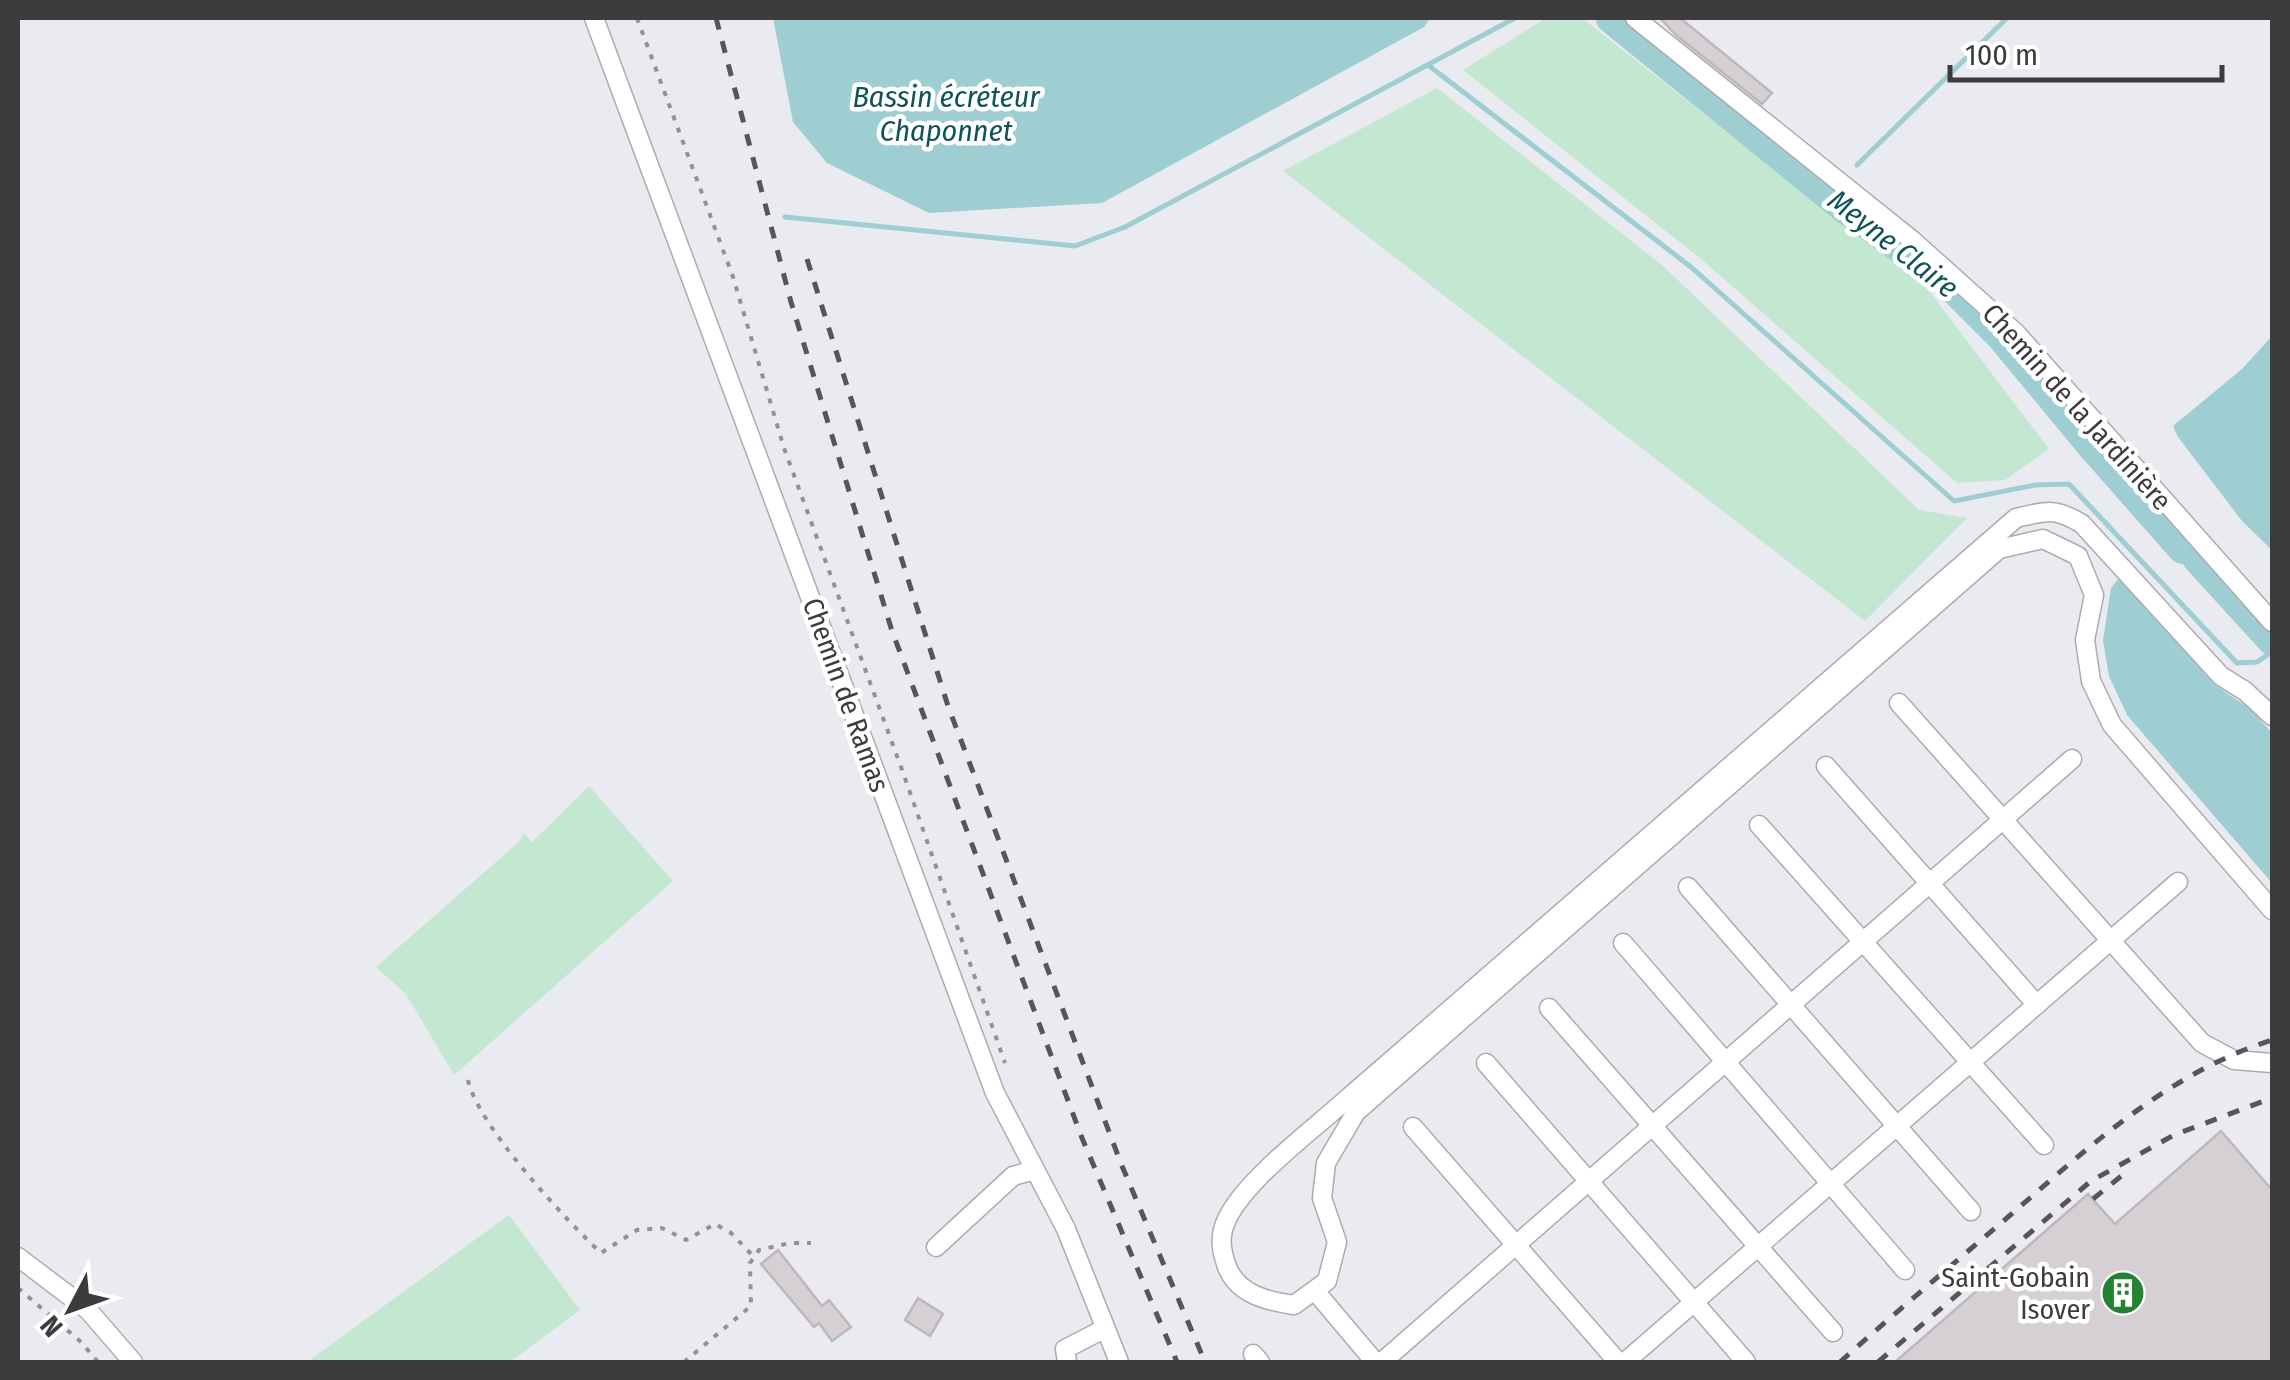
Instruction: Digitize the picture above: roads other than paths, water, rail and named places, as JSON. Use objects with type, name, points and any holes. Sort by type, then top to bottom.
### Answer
[{"type":"street","name":"Chemin de Ramas","points":[[594,18],[995,1093],[1066,1229],[1119,1362]]},
{"type":"street","name":"Chemin de la Jardinière","points":[[1635,18],[1912,240],[2016,333],[2272,622]]},
{"type":"street","points":[[2272,716],[2221,676],[2082,524],[2062,511],[2016,518],[1252,1185],[1227,1219],[1220,1245],[1230,1276],[1259,1300],[1294,1305],[1327,1280],[1338,1242],[1322,1198],[1326,1163],[1356,1112],[1999,550],[2043,539],[2078,556],[2094,595],[2084,640],[2090,680],[2112,725],[2272,910]]},
{"type":"street","points":[[1899,702],[2202,1043],[2234,1060],[2272,1063]]},
{"type":"street","points":[[1321,1298],[1378,1362],[2072,760]]},
{"type":"street","points":[[1826,766],[2036,1005]]},
{"type":"street","points":[[1760,824],[2044,1145]]},
{"type":"street","points":[[1413,1126],[1622,1362],[2178,882]]},
{"type":"street","points":[[1688,887],[1972,1211]]},
{"type":"street","points":[[1623,943],[1905,1270]]},
{"type":"street","points":[[1549,1008],[1833,1332]]},
{"type":"street","points":[[1486,1063],[1746,1362]]},
{"type":"street","points":[[936,1247],[1013,1176],[1035,1170]]},
{"type":"street","points":[[18,1257],[88,1310],[133,1362]]},
{"type":"street","points":[[1067,1362],[1065,1349],[1104,1330]]},
{"type":"water","name":"Bassin écréteur Chaponnet","points":[[773,18],[1430,18],[1424,27],[1102,203],[929,213],[827,163],[793,122]]},
{"type":"water","points":[[2272,336],[2272,550],[2242,521],[2173,426],[2242,369]]},
{"type":"water","points":[[2119,578],[2215,685],[2249,708],[2272,733],[2272,883],[2127,715],[2109,676],[2103,640],[2111,588]]},
{"type":"waterway","points":[[785,217],[1075,246],[1125,227],[1515,18]]},
{"type":"waterway","name":"Meyne Claire","points":[[1612,18],[1846,208],[1946,280],[2002,336],[2183,548]]},
{"type":"waterway","points":[[1857,165],[2007,18]]},
{"type":"waterway","points":[[1428,65],[1691,267],[1954,501],[2035,485],[2069,484],[2237,663],[2257,662],[2272,652]]},
{"type":"waterway","name":"Meyne Claire","points":[[2198,558],[2272,639]]},
{"type":"railway","points":[[716,18],[791,302],[892,631],[1082,1138],[1177,1362]]},
{"type":"railway","points":[[807,259],[948,706],[1122,1166],[1205,1362]]},
{"type":"railway","points":[[1840,1362],[2131,1115],[2198,1072],[2272,1040]]},
{"type":"railway","points":[[1878,1362],[2091,1181],[2174,1135],[2272,1098]]},
{"type":"railway","points":[[2093,1199],[2125,1173]]},
{"type":"place","name":"Saint-Gobain Isover","points":[[2123,1293]]}]
